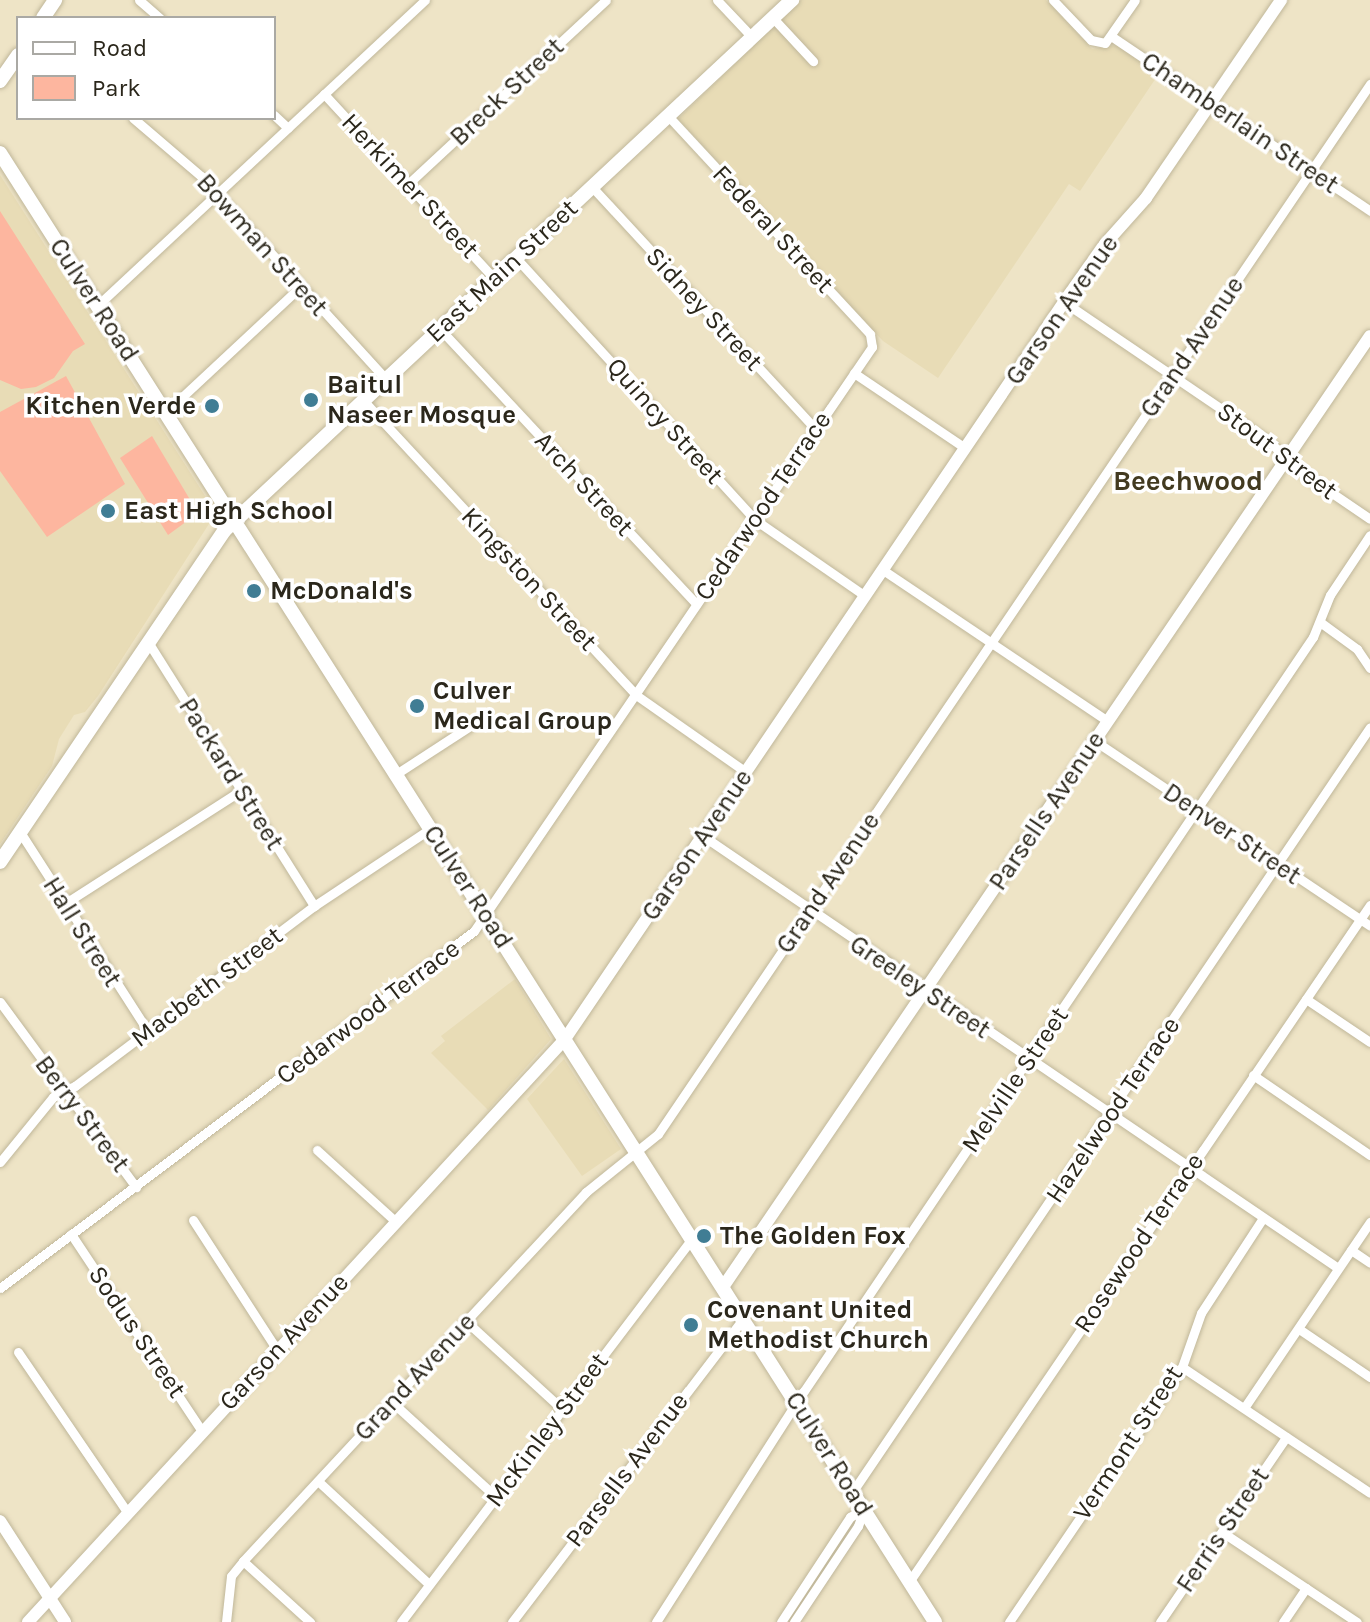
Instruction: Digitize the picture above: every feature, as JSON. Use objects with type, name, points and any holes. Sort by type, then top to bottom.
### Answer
[{"type":"main road","name":"East Main Street","points":[[0,862],[235,519],[792,0]]},
{"type":"main road","points":[[0,81],[16,58]]},
{"type":"main road","name":"Culver Road","points":[[0,153],[693,1237],[909,1582],[928,1619]]},
{"type":"street","points":[[139,0],[158,16]]},
{"type":"street","points":[[98,305],[425,0]]},
{"type":"street","name":"Breck Street","points":[[408,184],[606,0]]},
{"type":"street","points":[[717,0],[752,37]]},
{"type":"street","name":"Chamberlain Street","points":[[1053,0],[1091,40],[1108,39],[1370,211]]},
{"type":"street","points":[[1108,39],[1135,0]]},
{"type":"street","name":"Garson Avenue","points":[[28,1622],[565,1039],[1064,302],[1105,244],[1146,198],[1281,0]]},
{"type":"street","points":[[773,18],[813,61]]},
{"type":"street","name":"Grand Avenue","points":[[226,1622],[231,1576],[243,1561],[586,1192],[638,1155],[658,1134],[1370,84]]},
{"type":"street","name":"Herkimer Street","points":[[324,94],[495,279]]},
{"type":"street","points":[[276,117],[288,128]]},
{"type":"street","name":"Federal Street","points":[[669,117],[870,334],[873,344]]},
{"type":"street","name":"Bowman Street","points":[[135,120],[217,195],[299,288],[386,379]]},
{"type":"street","name":"Sidney Street","points":[[593,188],[815,429]]},
{"type":"street","name":"Quincy Street","points":[[517,259],[754,519],[865,596]]},
{"type":"street","points":[[166,412],[299,288]]},
{"type":"street","name":"Stout Street","points":[[1064,302],[1173,375],[1370,519]]},
{"type":"street","name":"Arch Street","points":[[440,329],[696,604]]},
{"type":"street","name":"Parsells Avenue","points":[[723,1287],[1370,336]]},
{"type":"street","name":"Cedarwood Terrace","points":[[0,1288],[467,937],[486,916],[873,344]]},
{"type":"street","points":[[854,373],[965,448]]},
{"type":"street","name":"Kingston Street","points":[[363,400],[636,695],[746,772]]},
{"type":"street","name":"Melville Street","points":[[656,1622],[797,1404],[1197,810],[1320,622],[1330,595],[1370,535]]},
{"type":"street","points":[[883,570],[1108,721]]},
{"type":"street","points":[[1320,622],[1357,649],[1370,668]]},
{"type":"street","name":"Packard Street","points":[[148,642],[314,906]]},
{"type":"street","points":[[396,774],[470,726]]},
{"type":"street","name":"Hazelwood Terrace","points":[[853,1491],[1370,727]]},
{"type":"street","name":"Denver Street","points":[[1095,741],[1370,926]]},
{"type":"street","points":[[64,904],[240,791]]},
{"type":"street","name":"Macbeth Street","points":[[2,1155],[49,1100],[148,1031],[314,906],[430,829]]},
{"type":"street","name":"Hall Street","points":[[20,832],[148,1031]]},
{"type":"street","name":"Greeley Street","points":[[703,836],[925,991],[1338,1268]]},
{"type":"street","name":"Rosewood Terrace","points":[[909,1582],[1370,905]]},
{"type":"street","points":[[1306,999],[1370,1042]]},
{"type":"street","name":"Berry Street","points":[[0,1002],[63,1092],[136,1187]]},
{"type":"street","points":[[1253,1075],[1370,1155]]},
{"type":"street","points":[[317,1150],[396,1222]]},
{"type":"street","name":"Vermont Street","points":[[1009,1622],[1182,1367],[1201,1313],[1263,1218]]},
{"type":"street","points":[[193,1220],[277,1350]]},
{"type":"street","points":[[1244,1408],[1370,1222]]},
{"type":"street","name":"Sodus Street","points":[[71,1234],[202,1431]]},
{"type":"street","name":"McKinley Street","points":[[401,1622],[693,1237]]},
{"type":"street","points":[[1351,1250],[1370,1263]]},
{"type":"street","name":"Parsells Avenue","points":[[512,1622],[743,1319]]},
{"type":"street","points":[[467,1322],[563,1410]]},
{"type":"street","points":[[1299,1329],[1370,1377]]},
{"type":"street","points":[[18,1352],[127,1512]]},
{"type":"street","points":[[1182,1367],[1370,1493]]},
{"type":"street","points":[[392,1402],[496,1497]]},
{"type":"street","name":"Ferris Street","points":[[1160,1622],[1286,1437]]},
{"type":"street","points":[[318,1481],[429,1584]]},
{"type":"street","points":[[781,1622],[850,1517],[864,1509]]},
{"type":"street","points":[[794,1622],[858,1526],[864,1509]]},
{"type":"street","points":[[0,1521],[65,1622]]},
{"type":"street","points":[[1222,1532],[1357,1622]]},
{"type":"street","points":[[243,1561],[310,1622]]},
{"type":"street","points":[[1283,1622],[1306,1588]]},
{"type":"shaded area","points":[[801,0],[1046,0],[1092,49],[1118,45],[1160,72],[1080,191],[1069,184],[938,378],[883,341],[678,119]]},
{"type":"shaded area","name":"East High School","points":[[0,175],[216,513],[98,696],[85,712],[74,715],[59,739],[52,766],[0,844]]},
{"type":"shaded area","points":[[515,979],[551,1039],[488,1110],[431,1053],[445,1041],[441,1036]]},
{"type":"shaded area","points":[[564,1059],[621,1149],[582,1176],[527,1099]]},
{"type":"green space","points":[[0,211],[85,344],[73,351],[54,378],[36,387],[21,389],[0,380]]},
{"type":"green space","points":[[66,376],[125,484],[47,537],[0,471],[0,412]]},
{"type":"green space","points":[[152,436],[198,513],[168,535],[120,458]]},
{"type":"place","name":"Baitul Naseer Mosque","points":[[311,400]]},
{"type":"place","name":"Kitchen Verde","points":[[212,406]]},
{"type":"place","name":"East High School","points":[[108,511]]},
{"type":"place","name":"McDonald's","points":[[254,591]]},
{"type":"place","name":"Culver Medical Group","points":[[417,706]]},
{"type":"place","name":"The Golden Fox","points":[[704,1236]]},
{"type":"place","name":"Covenant United Methodist Church","points":[[691,1325]]},
{"type":"district","name":"Beechwood","points":[[1188,481]]}]
